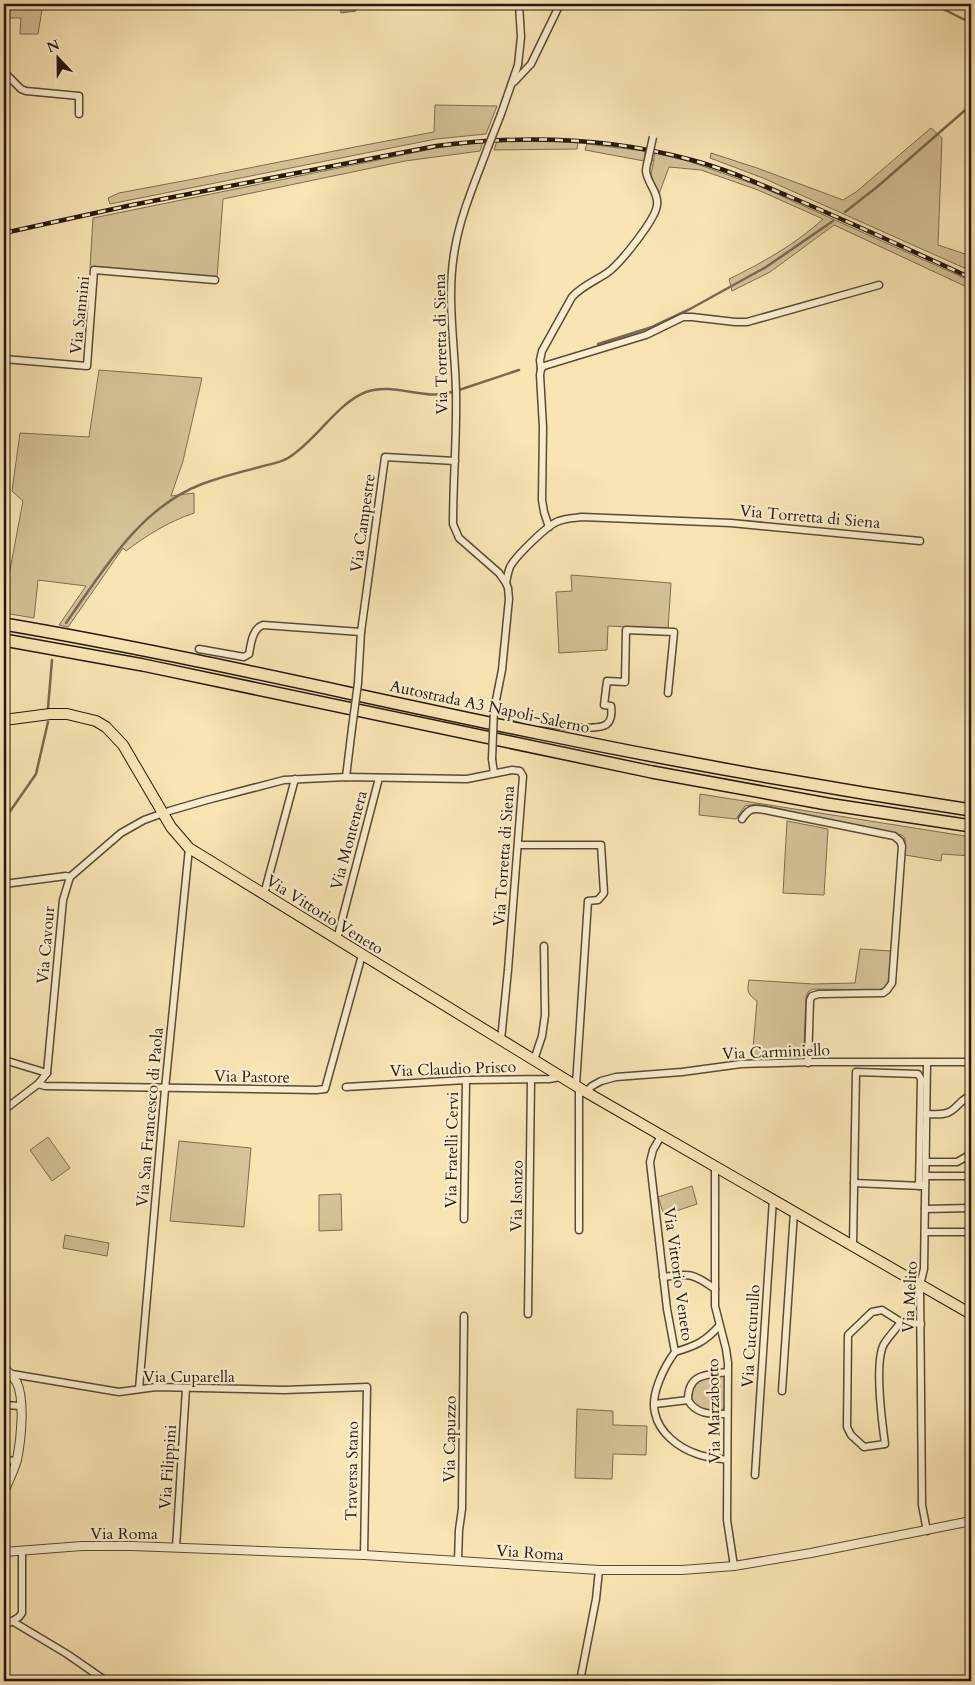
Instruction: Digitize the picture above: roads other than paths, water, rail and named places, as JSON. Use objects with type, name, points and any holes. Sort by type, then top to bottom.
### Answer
[{"type":"highway","name":"Autostrada A3 Napoli-Salerno","points":[[4,624],[147,650],[657,757],[826,788],[971,810]]},
{"type":"highway","name":"Autostrada A3 Napoli-Salerno","points":[[4,640],[153,667],[529,747],[725,786],[971,826]]},
{"type":"main road","name":"Via Vittorio Veneto","points":[[4,720],[50,714],[67,714],[96,721],[106,727],[123,744],[175,833],[189,848],[580,1088],[971,1314]]},
{"type":"street","name":"Via Torretta di Siena","points":[[501,1040],[523,776],[520,771],[512,770],[494,773],[492,759],[495,707],[502,670],[509,599],[506,583],[499,573],[456,534],[453,524],[456,390],[451,312],[451,272],[455,247],[466,207],[518,65],[521,37],[519,4]]},
{"type":"street","points":[[511,84],[532,64],[560,4]]},
{"type":"street","points":[[964,4],[971,8]]},
{"type":"street","points":[[4,72],[21,89],[26,91],[79,96],[79,114]]},
{"type":"street","points":[[549,527],[542,500],[543,427],[540,375],[542,369],[540,360],[542,351],[572,297],[578,290],[609,272],[629,252],[653,215],[658,205],[646,170],[653,138]]},
{"type":"street","name":"Via Sannini","points":[[4,359],[88,366],[94,270],[215,280]]},
{"type":"street","points":[[542,369],[551,363],[646,335],[683,317],[747,322],[879,285]]},
{"type":"street","name":"Via Campestre","points":[[346,777],[358,683],[361,632],[385,457],[455,461]]},
{"type":"street","name":"Via Torretta di Siena","points":[[506,583],[510,568],[516,559],[549,527],[560,520],[607,518],[740,523],[920,541]]},
{"type":"street","points":[[199,649],[244,657],[249,654],[258,626],[263,625],[361,632]]},
{"type":"street","points":[[495,707],[515,717],[563,727],[603,726],[612,715],[611,706],[604,705],[607,681],[625,682],[626,630],[674,632],[668,693]]},
{"type":"street","points":[[4,884],[66,876],[70,878],[120,833],[133,826],[163,814],[260,786],[295,779],[346,777],[467,779],[494,773]]},
{"type":"street","name":"Via Montenera","points":[[336,939],[379,778]]},
{"type":"street","points":[[264,894],[295,779]]},
{"type":"street","points":[[742,819],[748,810],[754,808],[894,836],[900,841],[902,846],[892,983],[882,993],[820,994],[812,996],[810,1000],[808,1062]]},
{"type":"street","points":[[518,845],[601,845],[604,893],[598,900],[588,901],[586,932],[580,1088],[579,1230]]},
{"type":"street","name":"Via San Francesco di Paola","points":[[139,1388],[165,1089],[189,848]]},
{"type":"street","name":"Via Cavour","points":[[47,1073],[63,900],[70,878]]},
{"type":"street","points":[[534,1060],[542,1036],[545,1015],[544,946]]},
{"type":"street","name":"Via Pastore","points":[[38,1084],[45,1086],[165,1089],[325,1089],[362,955]]},
{"type":"street","points":[[4,1060],[47,1073],[38,1084],[4,1110]]},
{"type":"street","name":"Via Carminiello","points":[[580,1088],[592,1086],[608,1079],[741,1064],[971,1062]]},
{"type":"street","name":"Via Melito","points":[[927,1063],[926,1176],[922,1186],[925,1209],[924,1269],[920,1285],[922,1505],[927,1531]]},
{"type":"street","points":[[853,1246],[854,1183],[856,1072],[918,1074],[921,1079],[922,1186],[854,1183]]},
{"type":"street","name":"Via Claudio Prisco","points":[[346,1087],[466,1080],[531,1080],[562,1077]]},
{"type":"street","name":"Via Fratelli Cervi","points":[[464,1219],[466,1080]]},
{"type":"street","name":"Via Isonzo","points":[[528,1314],[531,1080]]},
{"type":"street","points":[[926,1114],[939,1115],[950,1112],[971,1096]]},
{"type":"street","name":"Via Vittorio Veneto","points":[[661,1136],[653,1150],[650,1162],[663,1277],[675,1352],[666,1364],[658,1383],[654,1412],[661,1426],[671,1439],[700,1455],[728,1460]]},
{"type":"street","points":[[926,1162],[957,1162],[971,1154]]},
{"type":"street","name":"Via Marzabotto","points":[[715,1167],[715,1306],[726,1349],[727,1520],[734,1566]]},
{"type":"street","points":[[926,1176],[971,1176]]},
{"type":"street","name":"Via Cuccurullo","points":[[754,1475],[773,1198]]},
{"type":"street","points":[[925,1209],[971,1208]]},
{"type":"street","points":[[782,1391],[794,1212]]},
{"type":"street","points":[[925,1232],[971,1232]]},
{"type":"street","points":[[663,1277],[686,1274],[696,1276],[715,1288]]},
{"type":"street","points":[[901,1322],[883,1345],[880,1359],[880,1402],[885,1444],[864,1447],[852,1435],[848,1427],[848,1335],[872,1312],[882,1310],[901,1322],[921,1324]]},
{"type":"street","name":"Via Capuzzo","points":[[458,1561],[462,1509],[464,1316]]},
{"type":"street","points":[[675,1352],[696,1346],[708,1338],[719,1326]]},
{"type":"street","points":[[4,1368],[12,1374],[19,1388],[21,1406],[16,1461],[4,1492]]},
{"type":"street","points":[[727,1372],[696,1378],[691,1383],[688,1392],[688,1400],[691,1405],[701,1412],[727,1414]]},
{"type":"street","name":"Via Cuparella","points":[[12,1374],[119,1392],[156,1387],[284,1390],[367,1388]]},
{"type":"street","name":"Via Filippini","points":[[176,1547],[186,1388]]},
{"type":"street","name":"Traversa Stano","points":[[364,1555],[367,1388]]},
{"type":"street","points":[[655,1404],[688,1400]]},
{"type":"street","points":[[4,1405],[21,1406]]},
{"type":"street","points":[[4,1460],[16,1461]]},
{"type":"street","name":"Via Roma","points":[[4,1552],[82,1546],[176,1547],[364,1555],[599,1570],[682,1570],[734,1566],[827,1550],[971,1521]]},
{"type":"street","points":[[4,1626],[22,1613],[22,1551]]},
{"type":"street","points":[[580,1681],[596,1599],[599,1570]]},
{"type":"street","points":[[12,1621],[68,1654],[106,1681]]},
{"type":"waterway","points":[[933,4],[971,23]]},
{"type":"waterway","points":[[845,212],[877,187],[971,105]]},
{"type":"waterway","points":[[598,344],[652,327],[690,309],[766,267],[833,221]]},
{"type":"waterway","points":[[459,390],[519,370]]},
{"type":"waterway","points":[[66,623],[124,543],[159,509],[180,495],[209,481],[288,458],[308,442],[336,413],[355,397],[366,392],[377,389],[431,394],[452,392]]},
{"type":"waterway","points":[[48,708],[52,660]]},
{"type":"waterway","points":[[4,820],[36,774],[48,722]]},
{"type":"railway","points":[[4,233],[132,205],[436,146],[499,140],[563,140],[626,146],[688,159],[714,167],[811,206],[971,278]]}]
